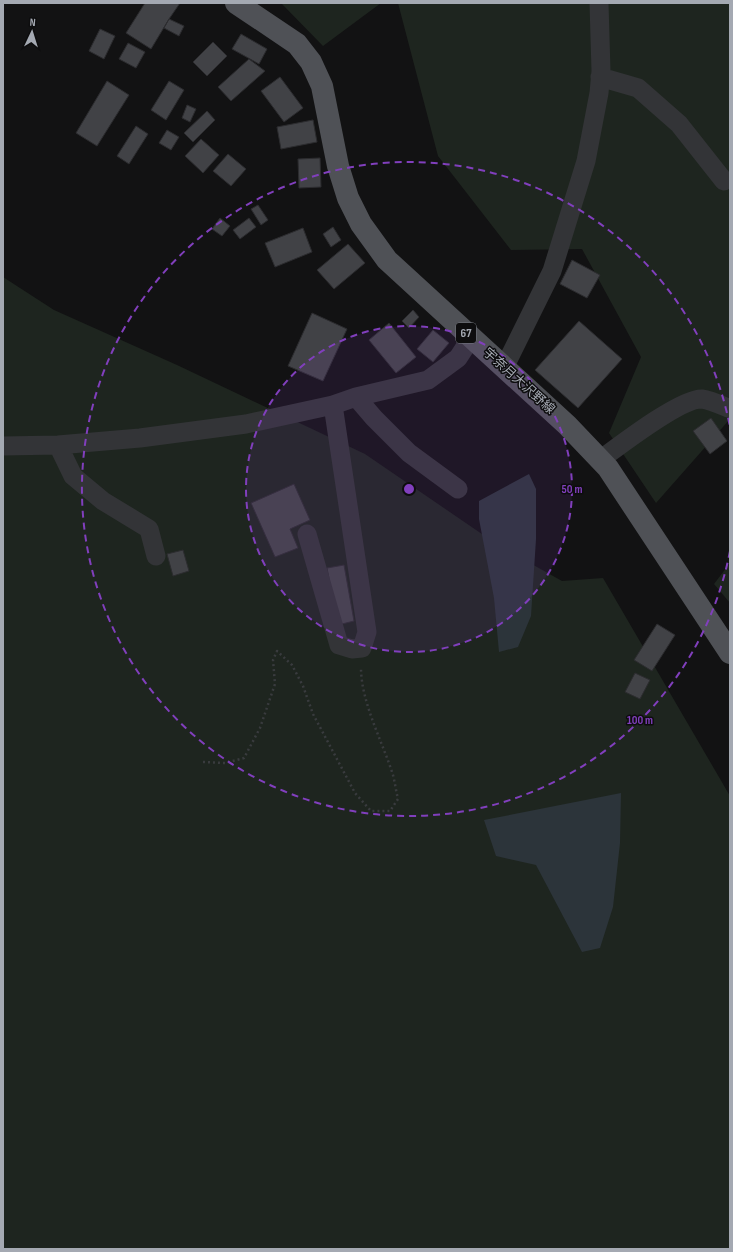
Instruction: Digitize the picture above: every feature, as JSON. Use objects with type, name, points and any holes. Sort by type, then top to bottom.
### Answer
[{"type":"main road","name":"宇奈月大沢野線","points":[[236,3],[297,44],[310,62],[322,86],[338,166],[348,198],[361,224],[387,260],[568,425],[608,468],[730,653]]},
{"type":"street","points":[[504,368],[552,271],[586,161],[599,93],[599,3]]},
{"type":"street","points":[[600,77],[638,88],[678,124],[724,181]]},
{"type":"street","points":[[3,446],[58,445],[140,438],[246,424],[333,405],[356,397],[428,380],[458,358],[471,338]]},
{"type":"street","points":[[356,397],[374,418],[410,453],[458,489]]},
{"type":"street","points":[[600,460],[682,405],[701,399],[728,408]]},
{"type":"street","points":[[307,534],[339,645],[352,649],[362,648],[367,632],[333,405]]},
{"type":"street","points":[[58,445],[74,476],[103,500],[149,529],[156,556]]},
{"type":"path","points":[[203,762],[225,763],[244,758],[260,728],[275,684],[273,660],[277,651],[292,665],[303,686],[313,714],[355,793],[371,811],[390,811],[398,799],[393,776],[374,724],[361,680],[362,648]]},
{"type":"shaded area","points":[[281,3],[381,3],[323,46]]},
{"type":"shaded area","points":[[398,3],[730,3],[730,419],[656,503],[609,433],[641,357],[582,249],[511,250],[438,156]]},
{"type":"shaded area","points":[[3,277],[54,310],[177,365],[365,454],[498,545],[562,581],[603,578],[730,796],[730,1249],[3,1249]]},
{"type":"shaded area","points":[[529,474],[536,489],[536,539],[531,616],[518,647],[499,652],[494,598],[479,519],[479,501]]},
{"type":"shaded area","points":[[730,563],[730,603],[714,584]]},
{"type":"shaded area","points":[[621,793],[620,843],[613,907],[600,948],[582,952],[536,865],[496,856],[484,820]]},
{"type":"building","points":[[145,3],[180,3],[151,49],[126,33]]},
{"type":"building","points":[[169,19],[184,26],[179,36],[164,28]]},
{"type":"building","points":[[100,29],[115,36],[104,59],[89,51]]},
{"type":"building","points":[[241,34],[267,49],[259,64],[232,49]]},
{"type":"building","points":[[213,42],[227,56],[207,76],[193,62]]},
{"type":"building","points":[[128,43],[145,52],[136,68],[119,59]]},
{"type":"building","points":[[249,59],[265,71],[231,101],[218,87]]},
{"type":"building","points":[[280,77],[303,108],[284,122],[261,91]]},
{"type":"building","points":[[107,81],[129,95],[97,146],[76,133]]},
{"type":"building","points":[[169,81],[184,90],[166,120],[151,110]]},
{"type":"building","points":[[187,105],[196,109],[190,122],[182,118]]},
{"type":"building","points":[[207,111],[215,120],[193,142],[184,133]]},
{"type":"building","points":[[313,120],[317,142],[281,149],[277,127]]},
{"type":"building","points":[[136,126],[148,134],[129,164],[117,156]]},
{"type":"building","points":[[167,130],[179,137],[171,150],[159,143]]},
{"type":"building","points":[[201,139],[219,155],[203,173],[185,156]]},
{"type":"building","points":[[228,154],[246,169],[231,186],[213,171]]},
{"type":"building","points":[[320,158],[321,187],[299,188],[298,159]]},
{"type":"building","points":[[258,205],[268,220],[261,225],[251,209]]},
{"type":"building","points":[[220,218],[230,226],[222,236],[212,229]]},
{"type":"building","points":[[249,218],[256,227],[240,239],[233,230]]},
{"type":"building","points":[[333,227],[341,240],[331,247],[323,234]]},
{"type":"building","points":[[303,228],[312,252],[275,267],[265,243]]},
{"type":"building","points":[[348,244],[365,263],[334,289],[317,270]]},
{"type":"building","points":[[572,260],[600,275],[587,298],[560,284]]},
{"type":"building","points":[[413,310],[419,317],[409,328],[402,321]]},
{"type":"building","points":[[312,313],[347,329],[323,381],[288,366]]},
{"type":"building","points":[[579,321],[622,359],[578,408],[535,370]]},
{"type":"building","points":[[389,323],[416,357],[396,373],[369,340]]},
{"type":"building","points":[[433,330],[449,343],[433,362],[417,349]]},
{"type":"building","points":[[711,418],[727,441],[710,454],[693,431]]},
{"type":"building","points":[[294,484],[310,520],[290,529],[298,548],[275,557],[251,503]]},
{"type":"building","points":[[183,550],[189,571],[173,576],[167,554]]},
{"type":"building","points":[[344,565],[354,621],[338,625],[327,568]]},
{"type":"building","points":[[657,624],[675,635],[652,671],[634,660]]},
{"type":"building","points":[[635,673],[650,680],[640,699],[625,692]]}]
